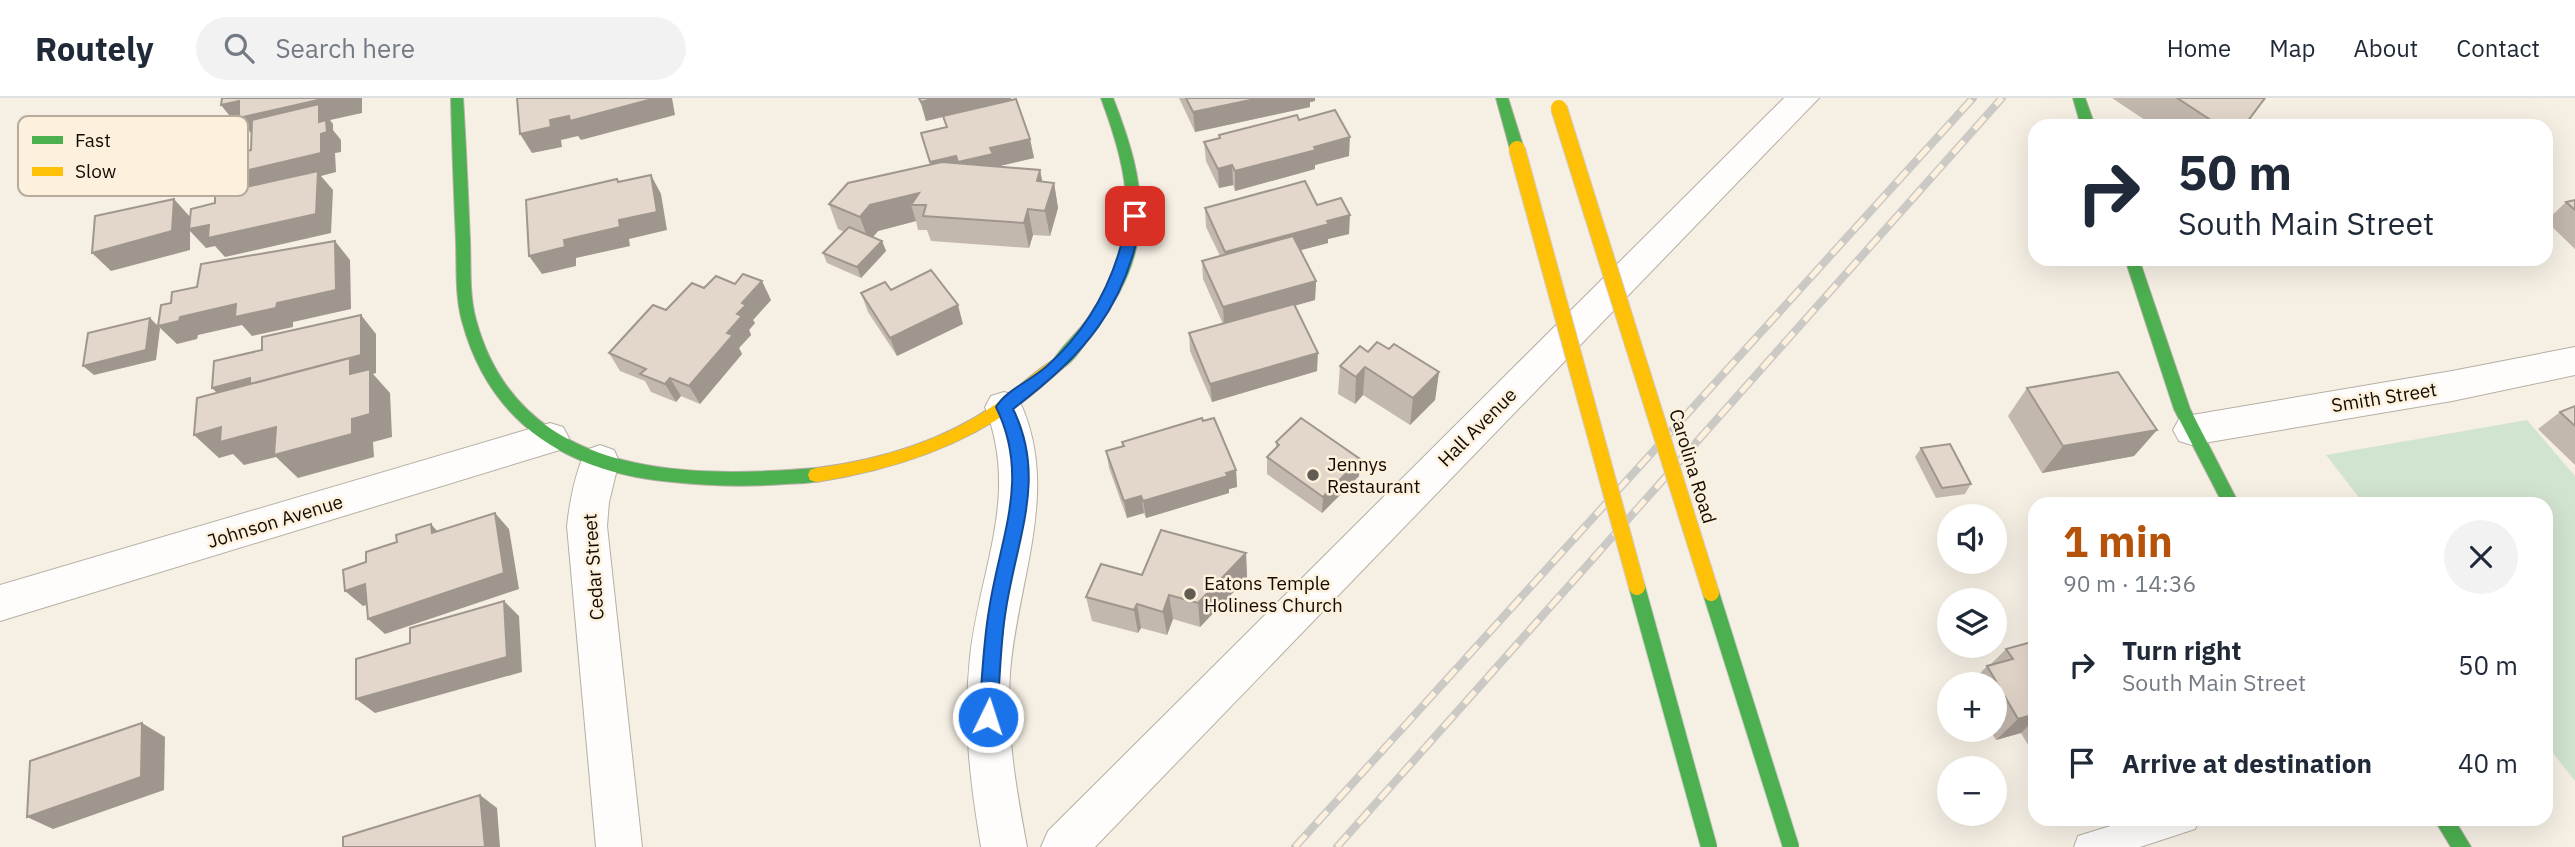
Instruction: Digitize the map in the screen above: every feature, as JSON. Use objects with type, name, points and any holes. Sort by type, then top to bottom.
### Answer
[{"type":"street","points":[[457,98],[466,305],[472,339],[490,379],[511,407],[550,438],[600,461],[677,480],[723,483],[817,475],[898,457],[948,438],[1004,407],[1052,371],[1083,339],[1111,295],[1129,251],[1135,216],[1133,167],[1107,98]]},
{"type":"street","points":[[1502,98],[1709,847]]},
{"type":"street","name":"Hall Avenue","points":[[1064,847],[1803,98]]},
{"type":"street","points":[[2078,98],[2086,119]]},
{"type":"street","name":"Carolina Road","points":[[1558,103],[1791,847]]},
{"type":"street","points":[[2134,266],[2192,430],[2227,497]]},
{"type":"street","name":"Smith Street","points":[[2192,430],[2452,386],[2575,361]]},
{"type":"street","points":[[1004,407],[1017,433],[1022,461],[1020,499],[997,611],[987,737],[1004,847]]},
{"type":"street","name":"Johnson Avenue","points":[[0,603],[550,438]]},
{"type":"street","name":"Cedar Street","points":[[600,461],[589,502],[587,526],[619,847]]},
{"type":"street","points":[[2448,826],[2462,847]]},
{"type":"lane","points":[[2089,847],[2160,826]]},
{"type":"green space","points":[[2527,420],[2575,476],[2575,781],[2553,753],[2553,497],[2359,497],[2326,455]]},
{"type":"building","points":[[222,98],[327,98],[248,116],[239,116],[239,101],[221,105]]},
{"type":"building","points":[[517,98],[656,98],[570,121],[569,116],[550,120],[551,127],[520,134]]},
{"type":"building","points":[[919,98],[935,98],[921,102]]},
{"type":"building","points":[[1186,98],[1260,98],[1193,112]]},
{"type":"building","points":[[2177,98],[2265,98],[2249,119],[2209,119]]},
{"type":"building","points":[[1016,99],[1030,139],[990,148],[993,154],[958,162],[956,156],[930,162],[921,133],[947,127],[943,116]]},
{"type":"building","points":[[319,104],[319,122],[326,120],[327,132],[321,134],[321,153],[248,170],[252,120]]},
{"type":"building","points":[[1335,110],[1350,137],[1314,147],[1316,150],[1235,171],[1232,165],[1218,169],[1204,142],[1220,138],[1219,135],[1297,115],[1299,120]]},
{"type":"building","points":[[942,162],[1040,170],[1037,181],[1054,183],[1045,211],[1028,209],[1024,223],[923,216],[926,205],[911,205],[919,193],[870,205],[860,217],[829,204],[848,183]]},
{"type":"building","points":[[318,171],[316,214],[208,238],[209,225],[189,229],[191,209],[215,203],[215,196],[248,196],[248,187]]},
{"type":"building","points":[[651,175],[657,212],[619,220],[620,227],[564,240],[565,247],[529,256],[526,200],[617,179],[618,182]]},
{"type":"building","points":[[1305,181],[1317,205],[1341,198],[1350,215],[1327,221],[1329,224],[1225,252],[1205,208]]},
{"type":"building","points":[[174,199],[172,231],[92,253],[95,216]]},
{"type":"building","points":[[2575,200],[2575,210],[2566,202]]},
{"type":"building","points":[[849,227],[882,241],[857,267],[823,253]]},
{"type":"building","points":[[1293,236],[1316,281],[1223,307],[1202,261]]},
{"type":"building","points":[[335,241],[336,290],[277,303],[276,308],[235,317],[236,304],[180,317],[179,321],[158,326],[161,305],[171,303],[172,292],[197,287],[201,264]]},
{"type":"building","points":[[931,270],[958,305],[890,338],[861,293],[885,282],[891,290]]},
{"type":"building","points":[[743,274],[762,281],[742,303],[746,305],[737,314],[742,316],[727,333],[733,335],[689,386],[670,378],[665,384],[640,374],[646,369],[609,353],[653,305],[666,310],[692,283],[704,288],[716,276],[735,284]]},
{"type":"building","points":[[1294,304],[1318,353],[1210,384],[1189,333]]},
{"type":"building","points":[[361,315],[361,355],[250,384],[250,378],[212,388],[214,361],[262,350],[262,337]]},
{"type":"building","points":[[150,318],[146,350],[83,366],[88,333]]},
{"type":"building","points":[[1377,342],[1389,349],[1394,344],[1439,372],[1413,398],[1365,367],[1356,377],[1340,366],[1360,346],[1368,352]]},
{"type":"building","points":[[350,358],[350,374],[370,369],[370,414],[352,419],[352,434],[274,455],[276,427],[220,442],[221,427],[194,435],[197,398]]},
{"type":"building","points":[[2118,372],[2157,430],[2063,446],[2027,388]]},
{"type":"building","points":[[2575,406],[2575,426],[2560,412]]},
{"type":"building","points":[[1202,418],[1203,421],[1214,418],[1236,470],[1226,473],[1228,476],[1143,501],[1141,496],[1124,501],[1106,451],[1124,446],[1122,442]]},
{"type":"building","name":"Jennys Restaurant","points":[[1301,418],[1360,459],[1323,497],[1267,457],[1279,445],[1276,442]]},
{"type":"building","points":[[1950,444],[1971,484],[1942,488],[1921,448]]},
{"type":"building","points":[[495,513],[504,573],[368,619],[365,584],[345,591],[343,570],[366,562],[366,552],[397,542],[396,535],[431,524],[432,533]]},
{"type":"building","points":[[1161,530],[1246,553],[1198,603],[1169,595],[1163,612],[1137,604],[1134,610],[1086,597],[1101,564],[1142,575]]},
{"type":"building","points":[[504,601],[507,657],[356,699],[356,659],[410,643],[410,628]]},
{"type":"building","points":[[2028,643],[2028,716],[2018,719],[2007,700],[2007,672],[1991,672],[1987,666],[2013,659],[2007,649]]},
{"type":"building","points":[[142,723],[141,777],[27,817],[30,761]]},
{"type":"building","points":[[480,795],[485,847],[343,847],[343,837]]},
{"type":"railway","points":[[1295,847],[1973,98]]},
{"type":"railway","points":[[1337,847],[2002,98]]},
{"type":"traffic: fast","points":[[457,98],[464,282],[469,321],[489,374],[520,414],[560,443],[606,463],[657,474],[711,479],[816,475]]},
{"type":"traffic: fast","points":[[1058,364],[1093,323],[1107,300],[1128,250],[1133,224],[1135,197],[1131,170],[1107,98]]},
{"type":"traffic: fast","points":[[1502,98],[1517,149]]},
{"type":"traffic: fast","points":[[2079,98],[2086,119]]},
{"type":"traffic: fast","points":[[2134,266],[2182,409],[2227,497]]},
{"type":"traffic: fast","points":[[1637,587],[1709,847]]},
{"type":"traffic: fast","points":[[1711,593],[1791,847]]},
{"type":"traffic: fast","points":[[2448,826],[2462,847]]},
{"type":"traffic: slow","points":[[1559,108],[1711,593]]},
{"type":"traffic: slow","points":[[1517,149],[1637,587]]},
{"type":"traffic: slow","points":[[816,475],[893,459],[968,429],[1012,402],[1058,364]]},
{"type":"place","name":"Jennys Restaurant","points":[[1313,475]]},
{"type":"place","name":"Eatons Temple Holiness Church","points":[[1190,594]]},
{"type":"route","points":[[988,717],[997,611],[1020,499],[1022,461],[1017,433],[1004,407],[1052,371],[1083,339],[1111,295],[1129,251],[1135,216]]}]
